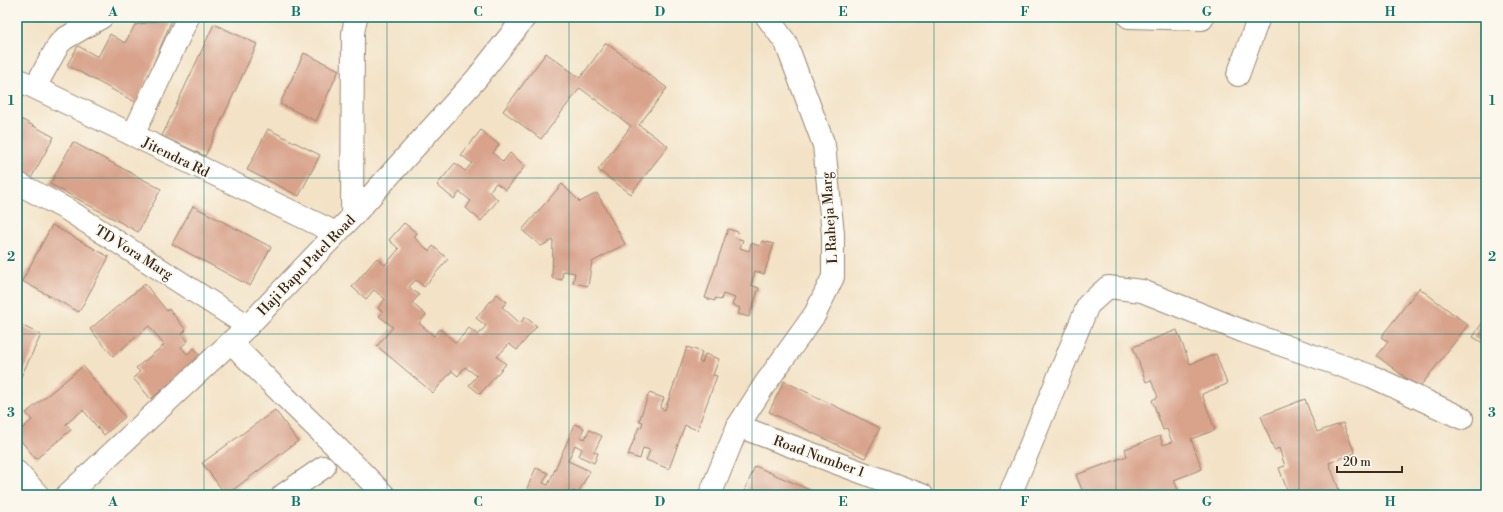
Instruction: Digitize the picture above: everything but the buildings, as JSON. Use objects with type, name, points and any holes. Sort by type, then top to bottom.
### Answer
[{"type":"street","points":[[26,83],[64,39],[102,17]]},
{"type":"street","points":[[133,135],[188,17]]},
{"type":"street","points":[[352,217],[353,33],[356,17]]},
{"type":"street","name":"Haji Bapu Patel Road","points":[[67,495],[248,326],[352,217],[477,78],[525,17]]},
{"type":"street","name":"L Raheja Marg","points":[[710,495],[738,426],[765,384],[815,314],[832,277],[833,234],[824,145],[786,43],[767,17]]},
{"type":"street","points":[[1129,17],[1202,19]]},
{"type":"street","points":[[1238,75],[1259,17]]},
{"type":"street","name":"Jitendra Rd","points":[[26,83],[336,233]]},
{"type":"street","name":"TD Vora Marg","points":[[17,183],[68,210],[248,326]]},
{"type":"street","points":[[1010,495],[1088,305],[1108,286],[1142,291],[1245,332],[1371,376],[1462,418]]},
{"type":"street","points":[[231,342],[270,383],[325,434],[384,495]]},
{"type":"street","name":"Road Number 1","points":[[738,426],[922,495]]},
{"type":"street","points":[[283,495],[324,467]]},
{"type":"street","points":[[17,472],[38,495]]}]
